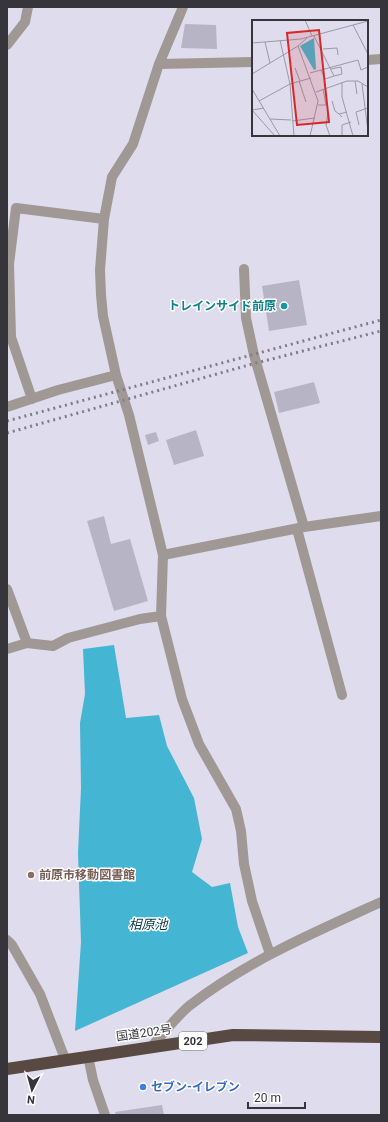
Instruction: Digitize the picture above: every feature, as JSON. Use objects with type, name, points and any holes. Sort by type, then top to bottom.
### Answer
[{"type":"highway","name":"国道202号","points":[[7,1069],[65,1059],[233,1035],[381,1037]]},
{"type":"street","points":[[7,45],[25,22],[28,7]]},
{"type":"street","points":[[182,7],[159,64],[133,144],[112,177],[104,219],[100,270],[101,295],[103,316],[116,375],[129,414],[163,555],[161,616],[182,699],[199,744],[236,809],[241,831],[244,864],[251,893],[270,954]]},
{"type":"street","points":[[368,60],[381,59]]},
{"type":"street","points":[[159,64],[252,62]]},
{"type":"street","points":[[32,399],[11,337],[9,264],[16,208],[104,219]]},
{"type":"street","points":[[244,269],[246,318],[254,355],[301,528],[342,695]]},
{"type":"street","points":[[7,406],[116,375]]},
{"type":"street","points":[[163,555],[301,528],[381,516]]},
{"type":"street","points":[[7,589],[26,643]]},
{"type":"street","points":[[7,649],[26,643],[53,646],[68,638],[140,619],[161,616]]},
{"type":"street","points":[[152,1046],[188,1007],[227,980],[270,954],[381,902]]},
{"type":"street","points":[[7,940],[12,945],[40,994],[65,1059]]},
{"type":"street","points":[[88,1056],[93,1080],[104,1115]]},
{"type":"water","name":"相原池","points":[[114,645],[126,718],[159,715],[167,746],[194,798],[202,839],[192,872],[212,887],[230,883],[238,927],[248,953],[75,1031],[81,942],[78,853],[81,788],[80,723],[85,694],[83,649]]},
{"type":"building","points":[[185,24],[216,25],[217,49],[181,48]]},
{"type":"building","name":"トレインサイド前原","points":[[299,280],[307,325],[269,331],[262,286]]},
{"type":"building","points":[[314,382],[320,403],[279,413],[274,392]]},
{"type":"building","points":[[196,430],[204,456],[174,465],[166,440]]},
{"type":"building","points":[[156,432],[159,441],[148,445],[145,435]]},
{"type":"building","points":[[104,516],[111,544],[130,539],[148,601],[114,611],[87,521]]},
{"type":"building","points":[[162,1105],[164,1115],[116,1115],[115,1112]]},
{"type":"railway","points":[[7,421],[381,320]]},
{"type":"railway","points":[[7,433],[256,363],[381,331]]},
{"type":"place","name":"トレインサイド前原","points":[[284,306]]},
{"type":"place","name":"前原市移動図書館","points":[[31,875]]},
{"type":"place","name":"セブン-イレブン","points":[[143,1087]]}]
